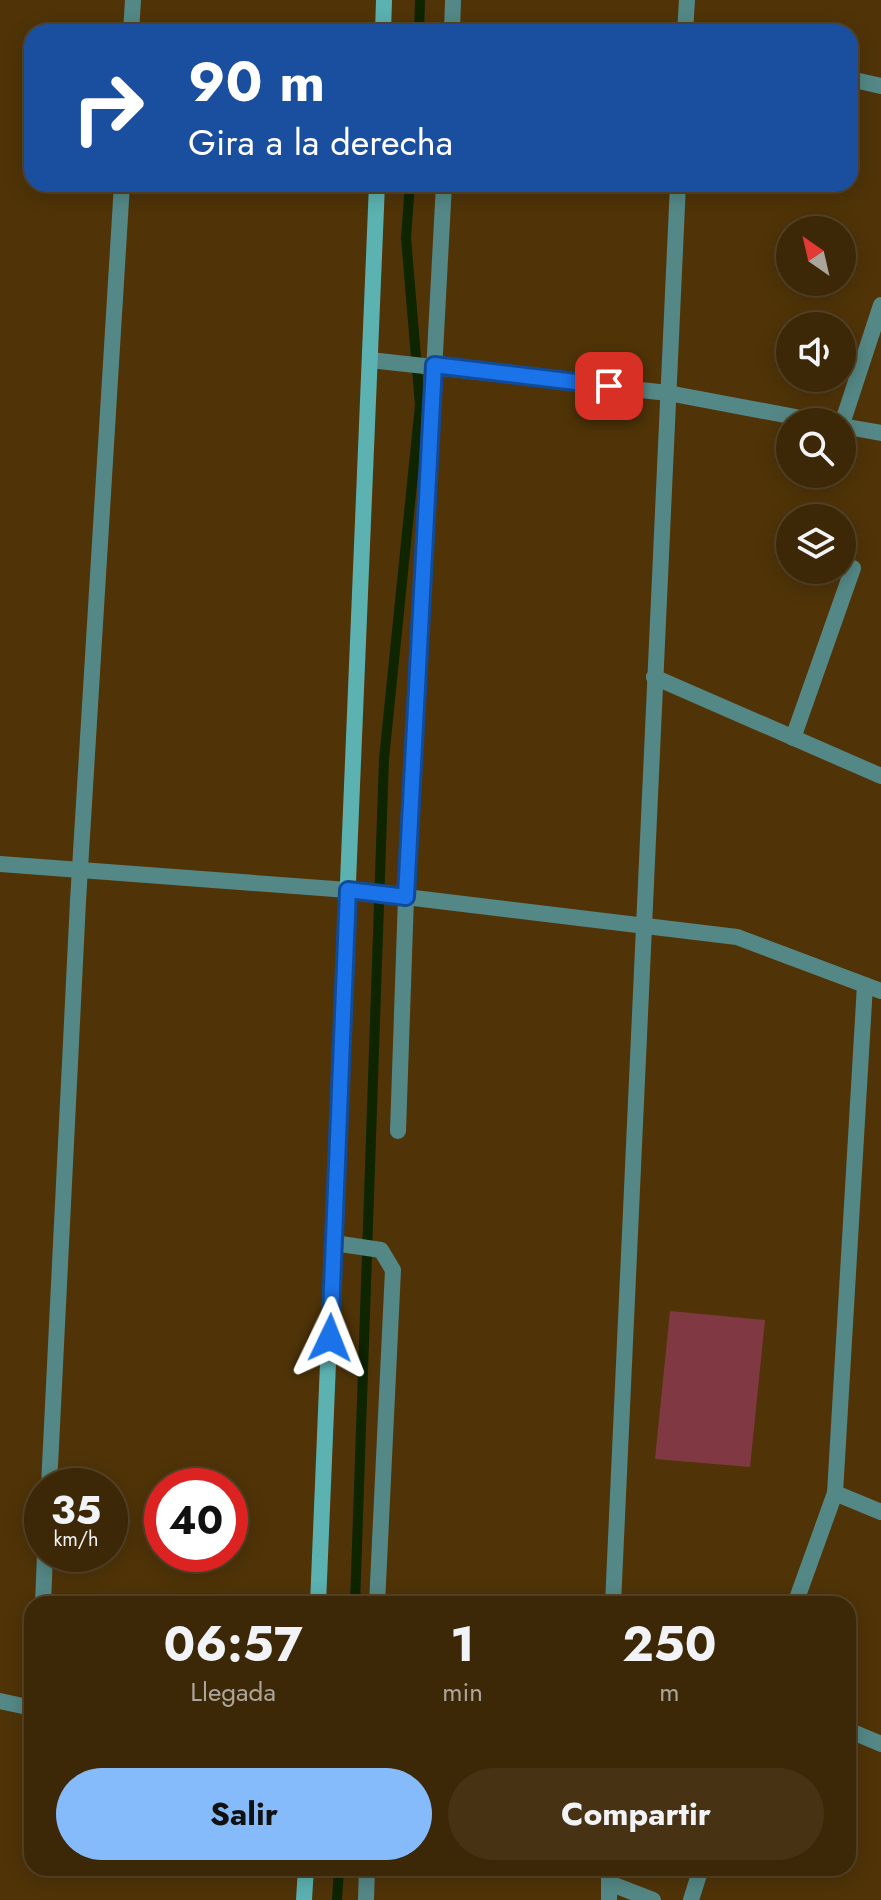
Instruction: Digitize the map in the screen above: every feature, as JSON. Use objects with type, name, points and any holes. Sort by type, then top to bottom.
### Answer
[{"type":"street","points":[[132,24],[133,0]]},
{"type":"street","points":[[452,24],[453,0]]},
{"type":"street","points":[[686,24],[687,0]]},
{"type":"street","points":[[379,1],[382,24]]},
{"type":"street","points":[[858,81],[881,86]]},
{"type":"street","points":[[50,1468],[80,870],[122,192]]},
{"type":"street","points":[[318,1596],[377,192]]},
{"type":"street","points":[[398,1131],[406,897],[444,192]]},
{"type":"street","points":[[613,1596],[641,925],[678,192]]},
{"type":"street","points":[[848,408],[881,305]]},
{"type":"street","points":[[370,360],[668,393],[776,413]]},
{"type":"street","points":[[856,428],[881,433]]},
{"type":"street","points":[[793,738],[847,584]]},
{"type":"street","points":[[654,677],[881,776]]},
{"type":"street","points":[[0,864],[348,890],[737,937],[873,988],[835,1493],[798,1596]]},
{"type":"street","points":[[334,1243],[381,1250],[393,1270],[377,1596]]},
{"type":"street","points":[[835,1493],[881,1512]]},
{"type":"street","points":[[43,1596],[44,1572]]},
{"type":"street","points":[[0,1701],[24,1706]]},
{"type":"street","points":[[856,1733],[881,1744]]},
{"type":"street","points":[[304,1900],[306,1876]]},
{"type":"street","points":[[366,1900],[367,1876]]},
{"type":"street","points":[[609,1876],[609,1900]]},
{"type":"street","points":[[611,1876],[653,1900]]},
{"type":"street","points":[[691,1900],[698,1876]]},
{"type":"shaded area","points":[[670,1311],[765,1320],[750,1467],[655,1459]]},
{"type":"waterway","points":[[419,24],[420,0]]},
{"type":"waterway","points":[[355,1596],[384,759],[420,405],[406,238],[409,192]]},
{"type":"waterway","points":[[337,1900],[338,1876]]},
{"type":"route","points":[[330,1338],[348,890],[406,897],[434,365],[609,386]]}]
